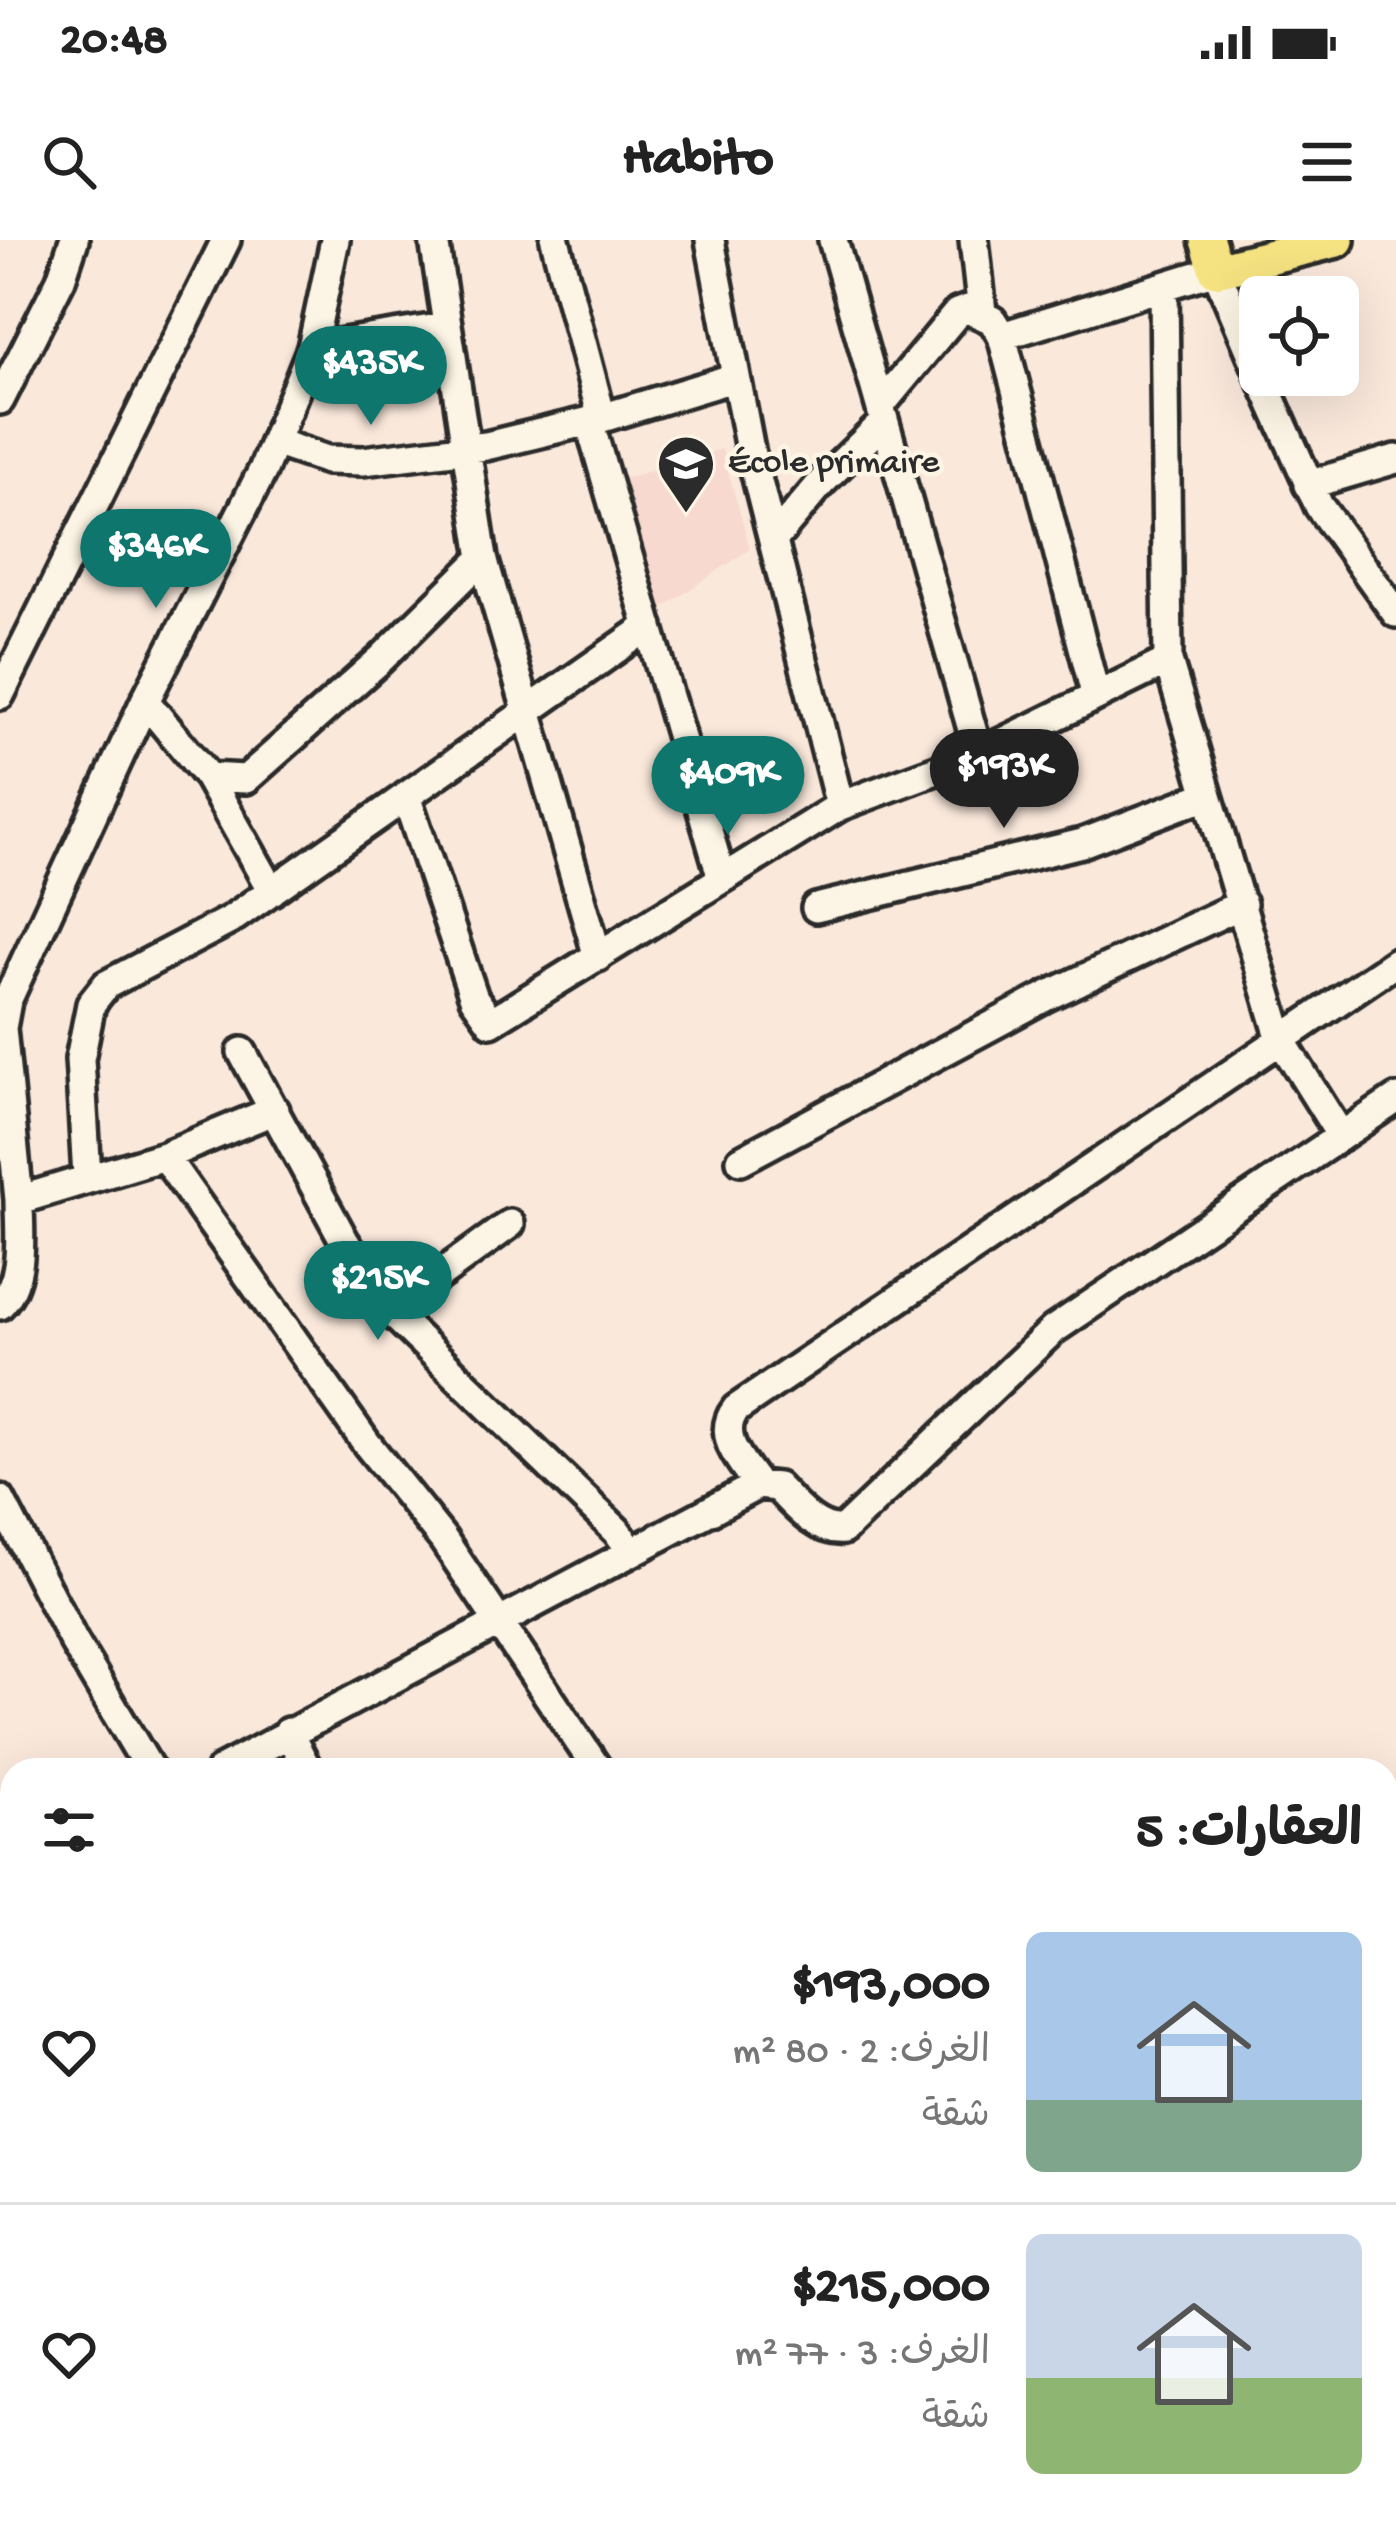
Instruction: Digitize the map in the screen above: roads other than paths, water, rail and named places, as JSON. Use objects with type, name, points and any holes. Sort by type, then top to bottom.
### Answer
[{"type":"main road","points":[[1211,255],[1337,240]]},
{"type":"street","points":[[0,400],[62,279],[74,240]]},
{"type":"street","points":[[0,695],[226,240]]},
{"type":"street","points":[[0,1305],[14,1287],[18,1270],[19,1200],[2,1028],[7,1001],[145,701],[274,442],[312,348],[335,240]]},
{"type":"street","points":[[434,240],[483,558],[598,957]]},
{"type":"street","points":[[555,240],[595,420],[722,879]]},
{"type":"street","points":[[710,240],[773,540],[840,806]]},
{"type":"street","points":[[833,240],[979,754]]},
{"type":"street","points":[[974,240],[982,312],[1002,336],[1095,693]]},
{"type":"street","points":[[1002,336],[1164,286],[1211,255],[1239,324]]},
{"type":"street","points":[[1164,286],[1162,488],[1168,662],[1281,1040],[1341,1136]]},
{"type":"street","points":[[773,540],[882,414],[957,313],[982,312]]},
{"type":"street","points":[[312,348],[444,327]]},
{"type":"street","points":[[274,442],[327,460],[363,461],[463,447],[595,420],[736,377]]},
{"type":"street","points":[[1269,396],[1308,485],[1396,613]]},
{"type":"street","points":[[1308,485],[1396,459]]},
{"type":"street","points":[[208,777],[246,779],[381,659],[483,558]]},
{"type":"street","points":[[87,1176],[80,1059],[91,1004],[106,985],[180,950],[272,891],[526,708],[649,626]]},
{"type":"street","points":[[406,796],[484,1017],[500,1021],[840,806],[979,754],[1095,693],[1168,662]]},
{"type":"street","points":[[145,701],[208,777],[272,891]]},
{"type":"street","points":[[816,908],[1082,843],[1207,795]]},
{"type":"street","points":[[740,1160],[1047,996],[1242,904]]},
{"type":"street","points":[[758,1485],[727,1432],[726,1421],[736,1409],[1396,962]]},
{"type":"street","points":[[242,1052],[344,1240],[390,1311],[617,1531],[631,1552]]},
{"type":"street","points":[[242,1758],[494,1622],[667,1538],[758,1485],[778,1486],[811,1519],[831,1532],[843,1530],[1053,1330],[1396,1099]]},
{"type":"street","points":[[19,1200],[164,1156],[275,1110]]},
{"type":"street","points":[[164,1156],[367,1444],[443,1539],[494,1622],[590,1758]]},
{"type":"street","points":[[390,1311],[510,1224]]},
{"type":"street","points":[[0,1499],[74,1642],[143,1758]]},
{"type":"street","points":[[288,1732],[302,1758]]},
{"type":"place","name":"École primaire","points":[[686,515]]}]
